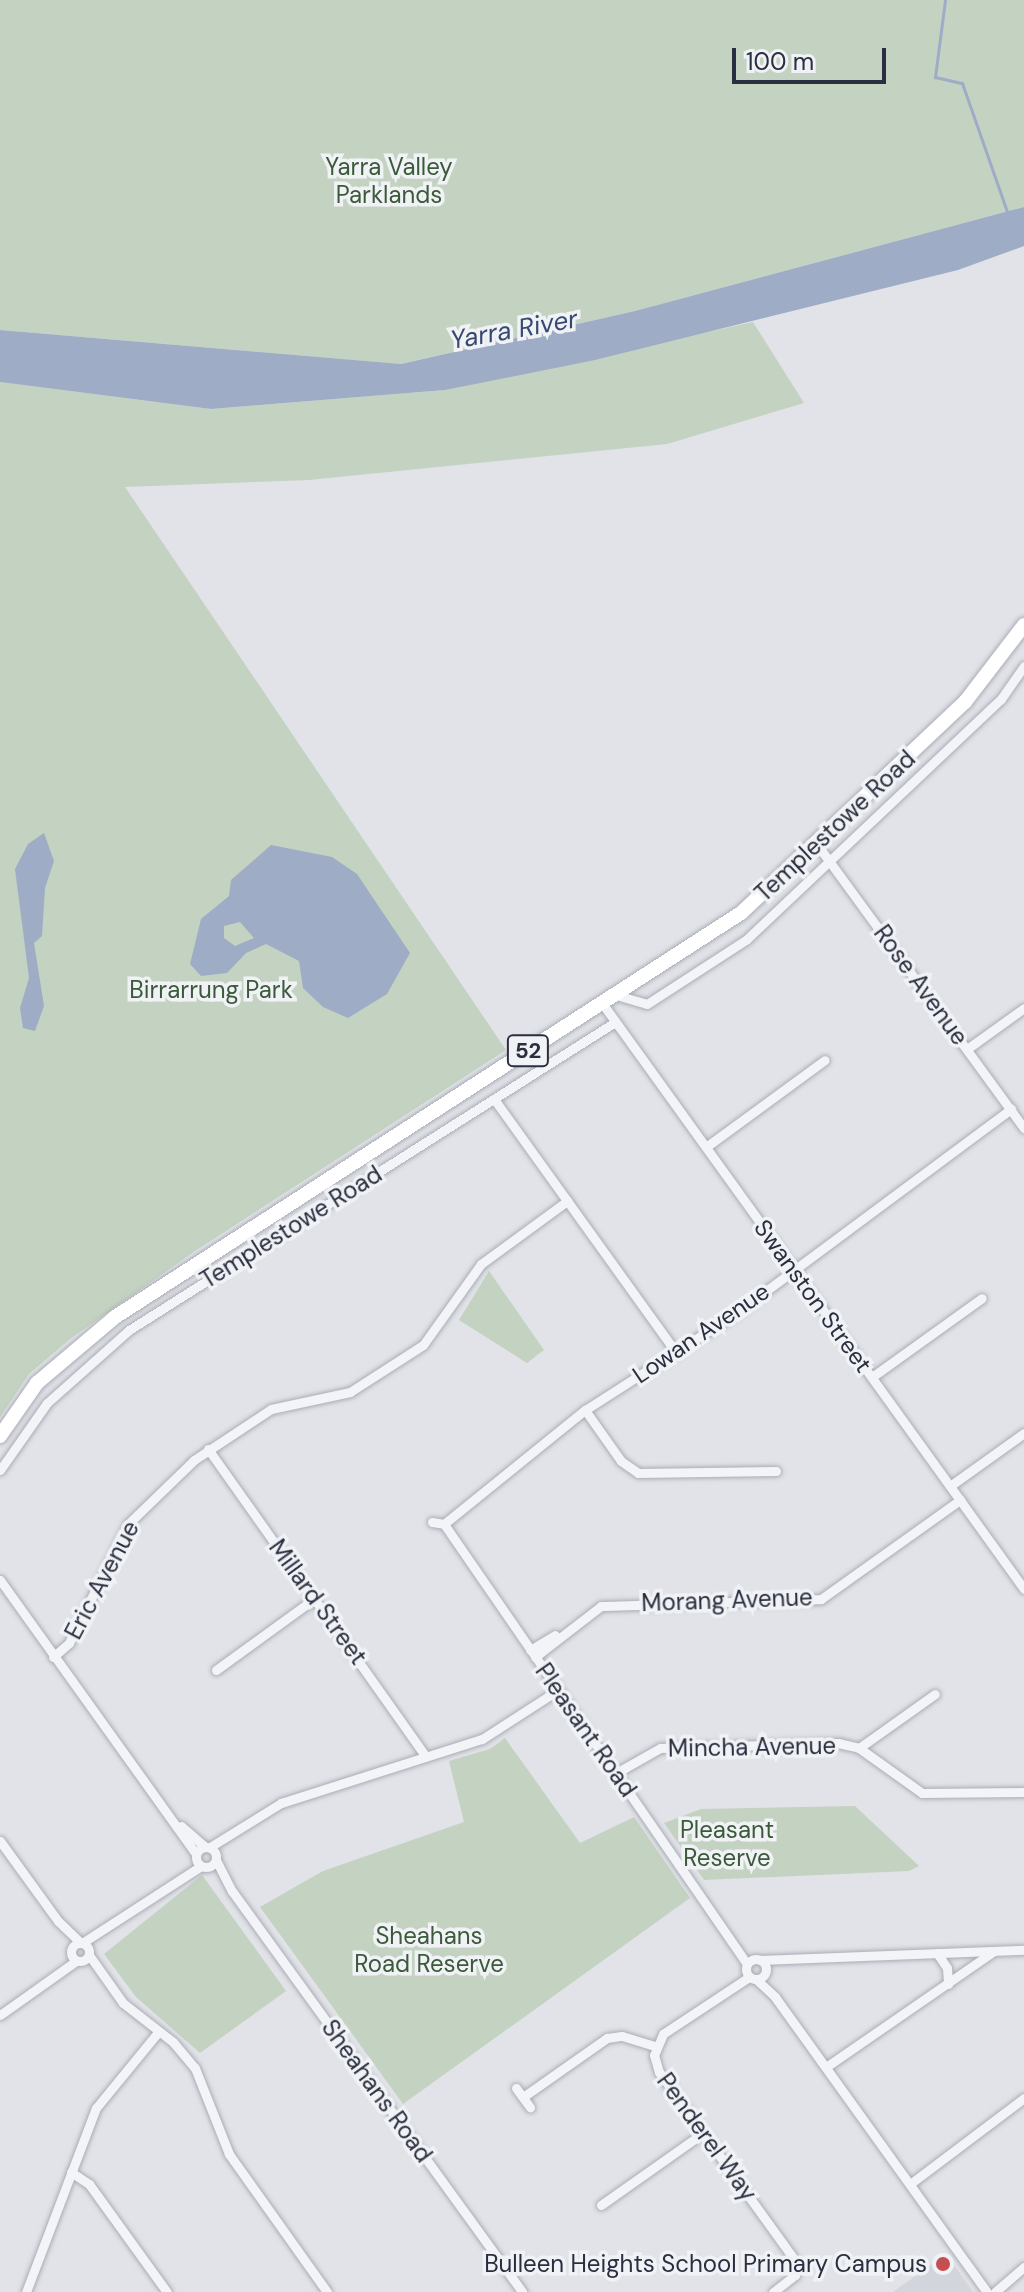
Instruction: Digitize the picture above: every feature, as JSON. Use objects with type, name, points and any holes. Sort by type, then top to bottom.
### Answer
[{"type":"main road","name":"Templestowe Road","points":[[0,1436],[37,1383],[115,1317],[741,913],[965,702],[1024,625]]},
{"type":"street","name":"Templestowe Road","points":[[616,995],[647,1004],[747,939],[834,863],[1001,699],[1024,666]]},
{"type":"street","name":"Rose Avenue","points":[[816,843],[834,863],[1024,1128]]},
{"type":"street","name":"Swanston Street","points":[[602,1003],[1024,1589]]},
{"type":"street","points":[[967,1049],[1024,1008]]},
{"type":"street","name":"Templestowe Road","points":[[0,1470],[47,1403],[129,1330],[615,1022]]},
{"type":"street","points":[[706,1147],[825,1060]]},
{"type":"street","points":[[494,1099],[676,1352]]},
{"type":"street","name":"Lowan Avenue","points":[[444,1524],[585,1410],[676,1352],[794,1269],[1011,1109]]},
{"type":"street","name":"Eric Avenue","points":[[53,1657],[69,1643],[128,1524],[208,1449],[278,1406],[356,1390],[423,1345],[481,1264],[567,1201]]},
{"type":"street","points":[[872,1377],[982,1298]]},
{"type":"street","points":[[585,1410],[621,1461],[638,1473],[776,1471]]},
{"type":"street","points":[[950,1486],[1024,1433]]},
{"type":"street","name":"Millard Street","points":[[208,1449],[426,1757]]},
{"type":"street","name":"Morang Avenue","points":[[533,1654],[609,1604],[821,1599],[960,1500]]},
{"type":"street","points":[[432,1522],[444,1524]]},
{"type":"street","name":"Pleasant Road","points":[[444,1524],[730,1934],[989,2291]]},
{"type":"street","name":"Sheahans Road","points":[[0,1580],[200,1861],[232,1891]]},
{"type":"street","points":[[216,1670],[315,1598]]},
{"type":"street","points":[[0,2015],[112,1925],[281,1803],[482,1739],[556,1687]]},
{"type":"street","points":[[859,1748],[935,1694]]},
{"type":"street","name":"Mincha Avenue","points":[[616,1773],[652,1750],[669,1747],[838,1743],[859,1748],[922,1793],[1024,1792]]},
{"type":"street","name":"Sheahans Road","points":[[172,1818],[212,1852],[232,1891],[522,2292]]},
{"type":"street","points":[[0,1841],[80,1952],[104,1980],[132,2012],[159,2031],[195,2068],[229,2154],[327,2292]]},
{"type":"street","points":[[200,1861],[212,1852]]},
{"type":"street","points":[[756,1969],[793,1959],[1024,1950]]},
{"type":"street","points":[[828,2070],[994,1951]]},
{"type":"street","points":[[937,1953],[947,1968],[948,1984]]},
{"type":"street","name":"Penderel Way","points":[[756,1969],[655,2046],[656,2066],[795,2262],[795,2275],[773,2292]]},
{"type":"street","points":[[26,2292],[102,2098],[159,2031]]},
{"type":"street","points":[[523,2097],[607,2038],[622,2036],[655,2046]]},
{"type":"street","points":[[516,2088],[530,2107]]},
{"type":"street","points":[[908,2182],[1024,2098]]},
{"type":"street","points":[[601,2205],[703,2133]]},
{"type":"street","points":[[71,2172],[89,2184],[167,2292]]},
{"type":"street","points":[[989,2291],[1020,2269]]},
{"type":"shaded area","name":"Bulleen Heights School Primary Campus","points":[[946,2254],[973,2292],[893,2292],[918,2274]]},
{"type":"green space","name":"Yarra Valley Parklands","points":[[0,0],[1024,0],[1024,207],[635,311],[400,364],[0,330]]},
{"type":"green space","name":"Birrarrung Park","points":[[753,322],[804,403],[667,444],[309,480],[125,487],[506,1050],[195,1251],[70,1339],[29,1374],[0,1417],[0,382],[211,409],[445,390]]},
{"type":"green space","points":[[489,1271],[544,1350],[527,1363],[459,1320]]},
{"type":"green space","name":"Sheahans Road Reserve","points":[[505,1738],[580,1843],[634,1817],[690,1898],[403,2104],[260,1907],[323,1871],[464,1822],[449,1761],[490,1749]]},
{"type":"green space","name":"Pleasant Reserve","points":[[855,1806],[919,1866],[909,1871],[704,1880],[664,1823],[701,1809]]},
{"type":"green space","name":"Sheahans Road Reserve","points":[[202,1875],[286,1991],[200,2053],[136,1997],[104,1954]]},
{"type":"water","points":[[1024,207],[1024,246],[958,270],[595,360],[445,390],[211,409],[0,382],[0,330],[401,364],[635,311]]},
{"type":"water","points":[[44,833],[54,861],[45,888],[42,936],[34,943],[44,1006],[35,1031],[23,1028],[20,1008],[29,978],[15,869],[28,844]]},
{"type":"water","points":[[271,845],[332,857],[357,874],[410,953],[387,994],[348,1018],[323,1007],[303,988],[299,961],[266,944],[246,953],[227,973],[201,976],[190,964],[201,919],[229,896],[231,880]],"holes":[[[240,922],[254,938],[235,946],[224,938],[224,926]]]},
{"type":"waterway","points":[[945,0],[935,77],[962,83],[1008,214]]},
{"type":"place","name":"Bulleen Heights School Primary Campus","points":[[943,2264]]},
{"type":"water label","name":"Yarra River","points":[[514,330]]}]
